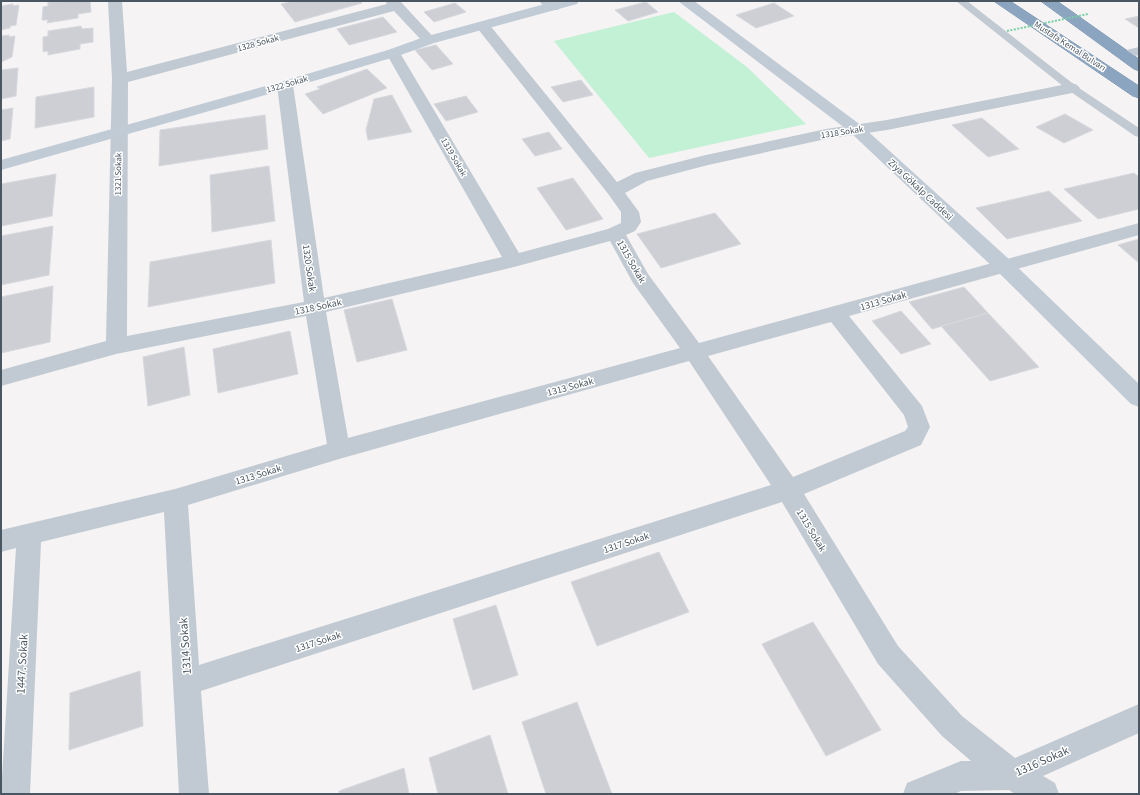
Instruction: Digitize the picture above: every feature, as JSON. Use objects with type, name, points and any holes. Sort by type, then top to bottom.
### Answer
[{"type":"highway","name":"Mustafa Kemal Bulvarı","points":[[1001,1],[1139,93]]},
{"type":"highway","points":[[1048,1],[1139,66]]},
{"type":"street","name":"1321 Sokak","points":[[115,1],[120,79],[116,346]]},
{"type":"street","name":"1322 Sokak","points":[[1,165],[393,54],[429,40],[483,26],[549,4],[572,1]]},
{"type":"street","name":"Ziya Gökalp Caddesi","points":[[685,1],[856,129],[1003,265],[1139,398]]},
{"type":"street","name":"1328 Sokak","points":[[120,79],[394,3]]},
{"type":"street","points":[[394,3],[429,40]]},
{"type":"street","name":"1315 Sokak","points":[[483,26],[615,191],[630,212],[624,227],[640,278],[694,352],[788,490],[888,655],[952,726],[1012,775],[1044,794]]},
{"type":"street","points":[[1123,55],[1139,51]]},
{"type":"street","name":"1319 Sokak","points":[[393,54],[514,261]]},
{"type":"street","name":"1320 Sokak","points":[[285,85],[315,307],[339,450]]},
{"type":"street","name":"1318 Sokak","points":[[615,191],[641,177],[706,160],[856,129],[887,125],[1072,88]]},
{"type":"street","name":"1318 Sokak","points":[[1,378],[116,346],[315,307],[514,261],[624,227]]},
{"type":"street","name":"1313 Sokak","points":[[1,541],[175,499],[339,450],[835,314],[1003,265],[1139,229]]},
{"type":"street","name":"1317 Sokak","points":[[188,682],[788,490],[913,438],[919,427],[914,412],[835,314]]},
{"type":"street","name":"1314 Sokak","points":[[175,499],[188,682],[194,794]]},
{"type":"street","name":"1447. Sokak","points":[[15,794],[30,534]]},
{"type":"street","name":"1316 Sokak","points":[[918,794],[961,776],[1012,775],[1139,718]]},
{"type":"lane","points":[[961,1],[1072,88],[1139,133]]},
{"type":"path","points":[[1007,31],[1088,14]]},
{"type":"green space","points":[[674,12],[747,67],[806,124],[649,158],[554,41]]},
{"type":"building","points":[[90,1],[91,12],[78,14],[78,18],[47,23],[48,20],[42,20],[43,7],[48,6],[48,2]]},
{"type":"building","points":[[293,1],[360,1],[362,3],[295,22],[281,4]]},
{"type":"building","points":[[646,2],[658,12],[628,21],[615,10]]},
{"type":"building","points":[[455,3],[466,12],[434,22],[424,12]]},
{"type":"building","points":[[774,3],[794,16],[756,28],[736,15]]},
{"type":"building","points":[[13,4],[13,6],[19,5],[16,25],[1,30],[1,6]]},
{"type":"building","points":[[1139,16],[1139,28],[1125,19]]},
{"type":"building","points":[[383,17],[397,32],[349,45],[337,29]]},
{"type":"building","points":[[81,26],[82,29],[93,28],[93,42],[80,44],[80,49],[48,55],[48,51],[43,52],[43,37],[48,36],[48,31]]},
{"type":"building","points":[[9,35],[9,37],[15,36],[12,57],[1,62],[1,36]]},
{"type":"building","points":[[436,45],[453,64],[432,70],[415,50]]},
{"type":"building","points":[[18,68],[16,96],[1,99],[1,70]]},
{"type":"building","points":[[367,69],[387,88],[323,114],[305,94],[320,89],[317,87]]},
{"type":"building","points":[[581,80],[593,95],[563,102],[551,87]]},
{"type":"building","points":[[94,87],[94,117],[35,128],[36,97]]},
{"type":"building","points":[[392,95],[412,132],[368,140],[366,130],[374,99]]},
{"type":"building","points":[[466,96],[478,112],[446,121],[434,104]]},
{"type":"building","points":[[13,108],[10,139],[1,141],[1,110]]},
{"type":"building","points":[[1065,114],[1093,130],[1064,143],[1036,127]]},
{"type":"building","points":[[265,115],[268,149],[159,166],[160,130]]},
{"type":"building","points":[[982,118],[1019,149],[988,157],[952,125]]},
{"type":"building","points":[[549,132],[562,149],[535,156],[522,139]]},
{"type":"building","points":[[269,166],[275,221],[212,232],[210,175]]},
{"type":"building","points":[[1134,173],[1139,177],[1139,209],[1098,219],[1064,189]]},
{"type":"building","points":[[56,174],[52,216],[1,226],[1,184]]},
{"type":"building","points":[[573,178],[603,219],[566,230],[537,188]]},
{"type":"building","points":[[1049,191],[1082,221],[1007,239],[976,208]]},
{"type":"building","points":[[715,213],[741,244],[661,268],[637,234]]},
{"type":"building","points":[[53,226],[49,275],[1,285],[1,236]]},
{"type":"building","points":[[1139,239],[1139,263],[1118,245]]},
{"type":"building","points":[[271,240],[275,283],[148,307],[150,262]]},
{"type":"building","points":[[53,286],[50,342],[1,353],[1,297]]},
{"type":"building","points":[[964,287],[988,313],[932,329],[909,302]]},
{"type":"building","points":[[392,299],[407,350],[357,362],[344,310]]},
{"type":"building","points":[[901,311],[931,344],[901,354],[872,321]]},
{"type":"building","points":[[988,313],[1039,367],[990,381],[941,326]]},
{"type":"building","points":[[290,331],[298,374],[218,393],[213,349]]},
{"type":"building","points":[[184,347],[190,395],[148,406],[143,357]]},
{"type":"building","points":[[659,552],[689,612],[597,646],[571,582]]},
{"type":"building","points":[[496,605],[518,675],[473,690],[453,619]]},
{"type":"building","points":[[813,622],[881,730],[826,756],[762,644]]},
{"type":"building","points":[[140,671],[143,726],[69,750],[70,693]]},
{"type":"building","points":[[577,702],[612,794],[546,794],[522,722]]},
{"type":"building","points":[[490,735],[508,794],[438,794],[429,758]]},
{"type":"building","points":[[404,768],[409,794],[339,794],[339,791]]}]
